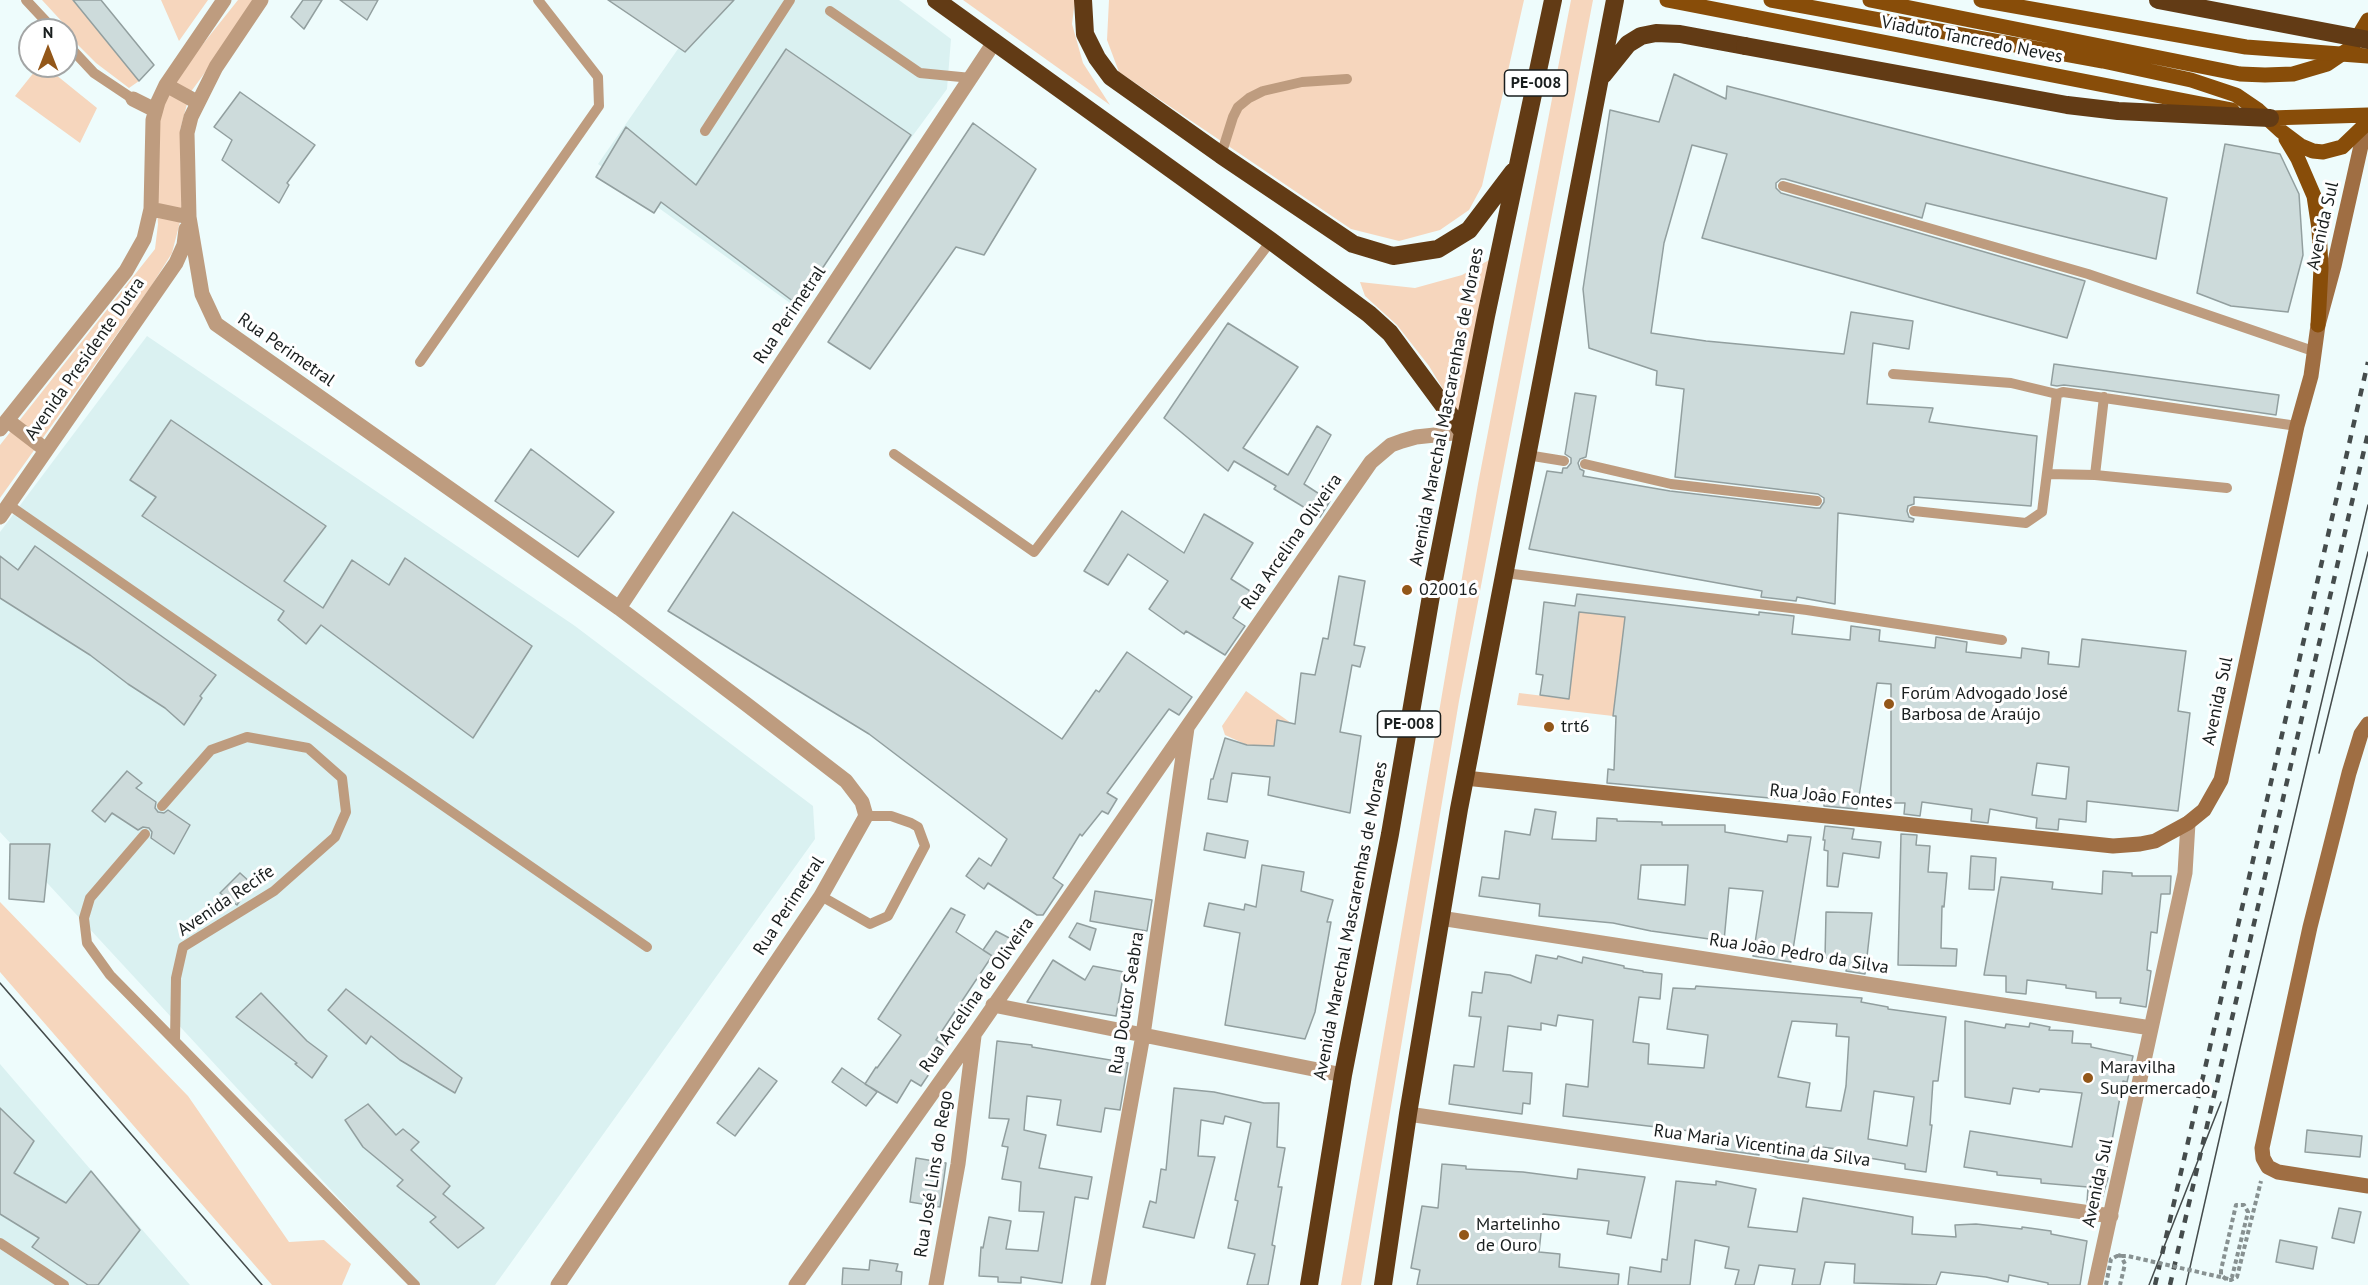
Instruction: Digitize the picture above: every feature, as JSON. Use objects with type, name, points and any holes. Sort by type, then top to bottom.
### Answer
[{"type":"highway","points":[[936,0],[993,44],[1346,296],[1390,333],[1463,432]]},
{"type":"highway","points":[[1083,0],[1085,34],[1097,58],[1112,77],[1221,155],[1353,244],[1393,256],[1438,249],[1469,230],[1518,165]]},
{"type":"highway","name":"Avenida Marechal Mascarenhas de Moraes","points":[[1309,1285],[1344,1075],[1390,834],[1432,590],[1553,0]]},
{"type":"highway","points":[[1383,1285],[1408,1114],[1465,778],[1615,0]]},
{"type":"highway","points":[[2158,0],[2368,40]]},
{"type":"highway","points":[[1600,79],[1628,44],[1641,36],[1656,33],[1680,34],[2067,105],[2276,125]]},
{"type":"main road","name":"Viaduto Tancredo Neves","points":[[1667,0],[2276,125]]},
{"type":"main road","points":[[1771,0],[2103,61],[2192,72],[2240,74],[2293,74],[2327,64],[2352,47],[2368,20]]},
{"type":"main road","points":[[1870,0],[2192,72],[2236,95],[2301,146],[2313,152],[2342,147],[2367,118]]},
{"type":"main road","points":[[1981,0],[2246,47],[2368,56]]},
{"type":"main road","points":[[2276,125],[2367,118]]},
{"type":"main road","points":[[2276,125],[2298,159],[2314,196],[2321,268],[2318,325]]},
{"type":"street","points":[[189,217],[151,209],[155,110],[166,85],[224,0]]},
{"type":"street","name":"Rua Perimetral","points":[[261,0],[216,67],[197,102],[187,134],[189,217],[202,294],[216,324],[619,608],[846,781],[862,802],[866,816],[821,897],[558,1285]]},
{"type":"street","name":"Rua Perimetral","points":[[619,608],[993,44]]},
{"type":"street","points":[[166,85],[197,102]]},
{"type":"street","points":[[133,99],[155,110]]},
{"type":"street","name":"Avenida Sul","points":[[2095,1285],[2185,873],[2188,823],[2204,810],[2221,780],[2297,426],[2311,376],[2318,325],[2334,266],[2367,118]]},
{"type":"street","name":"Avenida Presidente Dutra","points":[[4,424],[126,271],[144,239],[151,209]]},
{"type":"street","name":"Avenida Presidente Dutra","points":[[4,511],[176,262],[184,245],[189,217]]},
{"type":"street","points":[[4,424],[46,450]]},
{"type":"street","name":"Rua Arcelina Oliveira","points":[[1188,725],[1380,453],[1391,445],[1416,437],[1463,432]]},
{"type":"street","points":[[2368,724],[2361,734],[2349,773],[2310,927],[2262,1148],[2263,1158],[2268,1167],[2278,1172],[2368,1186]]},
{"type":"street","name":"Rua Arcelina de Oliveira","points":[[796,1285],[975,1033],[1188,725]]},
{"type":"street","name":"Rua Doutor Seabra","points":[[1098,1285],[1143,1035],[1188,725]]},
{"type":"street","name":"Rua João Fontes","points":[[1465,778],[2114,846],[2155,841],[2188,823]]},
{"type":"street","name":"Rua João Pedro da Silva","points":[[1440,918],[2151,1028]]},
{"type":"street","points":[[993,1005],[1344,1075]]},
{"type":"street","name":"Rua José Lins do Rego","points":[[936,1285],[958,1164],[975,1033]]},
{"type":"street","name":"Rua Maria Vicentina da Silva","points":[[1408,1114],[2111,1216]]},
{"type":"lane","points":[[26,0],[43,18]]},
{"type":"lane","points":[[420,362],[599,106],[598,77],[538,0]]},
{"type":"lane","points":[[705,131],[790,0]]},
{"type":"lane","points":[[830,11],[920,73],[971,78]]},
{"type":"lane","points":[[78,56],[94,73],[133,99]]},
{"type":"lane","points":[[1221,155],[1233,117],[1238,107],[1249,98],[1263,91],[1302,82],[1347,79]]},
{"type":"lane","points":[[1783,186],[2088,274],[2313,351]]},
{"type":"lane","points":[[894,454],[1034,552],[1271,241]]},
{"type":"lane","points":[[1893,374],[2011,383],[2057,394],[2063,392],[2104,397],[2297,426]]},
{"type":"lane","points":[[1914,511],[2026,524],[2042,512],[2057,394]]},
{"type":"lane","points":[[2095,475],[2104,397]]},
{"type":"lane","points":[[1527,455],[1564,461]]},
{"type":"lane","points":[[1585,464],[1671,484],[1817,501]]},
{"type":"lane","points":[[2048,474],[2095,475],[2227,488]]},
{"type":"lane","points":[[4,511],[647,947]]},
{"type":"lane","points":[[1504,573],[1807,610],[2002,640]]},
{"type":"lane","name":"Avenida Recife","points":[[162,806],[211,750],[247,737],[308,748],[342,778],[346,812],[335,837],[274,891],[183,947],[176,978],[175,1040]]},
{"type":"lane","points":[[821,897],[870,924],[888,916],[925,846],[918,827],[911,823],[891,816],[866,816]]},
{"type":"lane","points":[[145,834],[90,898],[84,918],[87,943],[110,975],[415,1285]]},
{"type":"lane","points":[[0,1243],[64,1285]]},
{"type":"path","points":[[2106,1285],[2111,1260],[2124,1256],[2229,1279],[2232,1277],[2248,1212],[2244,1206],[2236,1206],[2221,1270],[2221,1275],[2227,1280],[2237,1277],[2263,1175],[2278,1172]]},
{"type":"path","points":[[2121,1285],[2125,1264]]},
{"type":"shaded area","points":[[42,0],[73,0],[139,81],[129,88],[96,63],[78,45],[78,18],[59,18]]},
{"type":"shaded area","points":[[161,0],[208,0],[179,41]]},
{"type":"shaded area","points":[[238,0],[258,0],[190,93],[180,130],[182,214],[172,253],[152,285],[0,498],[0,445],[155,249],[158,224],[155,180],[159,112],[175,79]]},
{"type":"shaded area","points":[[712,0],[899,0],[951,39],[947,89],[790,303],[598,164]]},
{"type":"shaded area","points":[[963,0],[1075,0],[1072,24],[1083,63],[1110,105]]},
{"type":"shaded area","points":[[1109,0],[1524,0],[1482,186],[1469,210],[1440,230],[1399,241],[1351,229],[1119,72],[1107,40]]},
{"type":"shaded area","points":[[1571,0],[1593,0],[1459,701],[1361,1285],[1341,1285],[1478,484]]},
{"type":"shaded area","points":[[29,78],[60,78],[97,108],[80,143],[15,96]]},
{"type":"shaded area","points":[[1491,259],[1460,417],[1429,366],[1397,325],[1365,296],[1360,282],[1415,288],[1462,275]]},
{"type":"shaded area","points":[[147,336],[575,626],[813,806],[815,839],[495,1285],[419,1285],[0,832],[0,532]]},
{"type":"shaded area","points":[[1579,612],[1625,617],[1613,716],[1517,705],[1519,693],[1569,699]]},
{"type":"shaded area","points":[[1246,691],[1291,723],[1277,720],[1274,745],[1247,745],[1225,735],[1222,726]]},
{"type":"shaded area","points":[[0,902],[188,1096],[289,1242],[324,1240],[351,1264],[342,1285],[272,1285],[0,972]]},
{"type":"shaded area","points":[[0,1064],[145,1233],[190,1285],[0,1285]]},
{"type":"building","points":[[73,0],[101,0],[154,65],[139,81]]},
{"type":"building","points":[[303,0],[322,0],[304,29],[291,17]]},
{"type":"building","points":[[340,0],[378,0],[367,20]]},
{"type":"building","points":[[608,0],[734,0],[685,52]]},
{"type":"building","points":[[786,49],[911,135],[798,305],[661,202],[654,213],[596,177],[626,127],[696,185]]},
{"type":"building","points":[[1674,74],[1726,99],[1727,86],[2167,198],[2156,259],[1926,203],[1922,218],[1785,179],[1776,183],[1776,188],[1781,193],[2085,281],[2067,338],[1702,238],[1727,154],[1692,145],[1664,243],[1651,333],[1706,341],[1844,354],[1851,312],[1913,321],[1909,349],[1873,343],[1867,404],[1933,408],[1929,422],[2037,436],[2031,506],[1914,497],[1914,504],[1908,506],[1907,511],[1909,517],[1914,519],[1913,522],[1838,513],[1835,604],[1797,597],[1796,601],[1761,597],[1762,591],[1529,549],[1547,471],[1562,473],[1563,468],[1567,468],[1571,463],[1571,458],[1565,454],[1575,393],[1596,396],[1586,457],[1580,459],[1578,463],[1580,469],[1584,471],[1583,476],[1670,491],[1816,508],[1820,508],[1824,502],[1824,498],[1818,494],[1675,477],[1684,389],[1656,385],[1657,371],[1589,348],[1583,289],[1610,110],[1659,122]]},
{"type":"building","points":[[240,92],[315,145],[287,183],[289,185],[279,203],[222,160],[232,140],[214,127]]},
{"type":"building","points":[[973,123],[1036,169],[984,255],[956,247],[870,369],[828,342]]},
{"type":"building","points":[[2225,144],[2280,154],[2299,194],[2303,255],[2288,312],[2231,306],[2197,293]]},
{"type":"building","points":[[1228,323],[1298,367],[1243,448],[1288,475],[1317,426],[1331,435],[1304,484],[1330,501],[1320,517],[1274,489],[1276,486],[1234,461],[1228,471],[1164,418]]},
{"type":"building","points":[[2054,364],[2279,395],[2276,415],[2105,390],[2051,385]]},
{"type":"building","points":[[171,420],[326,526],[284,581],[323,608],[352,560],[389,585],[405,558],[532,646],[473,738],[321,625],[306,644],[278,620],[284,611],[142,516],[156,497],[130,480]]},
{"type":"building","points":[[531,449],[614,512],[578,557],[495,501]]},
{"type":"building","points":[[1122,511],[1184,553],[1204,514],[1253,543],[1231,579],[1250,591],[1233,618],[1245,626],[1225,655],[1186,631],[1184,634],[1149,609],[1168,581],[1128,554],[1108,585],[1084,571]]},
{"type":"building","points":[[733,512],[1062,739],[1096,690],[1099,692],[1127,652],[1192,697],[1179,715],[1169,709],[1107,793],[1117,799],[1108,814],[1102,811],[1082,836],[1080,834],[1053,878],[1063,885],[1043,915],[1037,915],[988,883],[984,889],[966,876],[979,858],[991,866],[1007,839],[869,734],[668,611]]},
{"type":"building","points":[[35,546],[216,675],[200,696],[202,698],[184,725],[165,708],[90,655],[0,598],[0,556],[18,570]]},
{"type":"building","points":[[1339,576],[1365,581],[1354,645],[1365,647],[1360,667],[1352,665],[1340,732],[1361,736],[1350,813],[1268,795],[1270,777],[1232,773],[1227,802],[1208,799],[1211,779],[1213,779],[1225,738],[1247,745],[1274,746],[1277,720],[1295,724],[1301,673],[1315,675],[1323,638],[1328,639]]},
{"type":"building","name":"Forúm Advogado José Barbosa de Araújo","points":[[1577,594],[1759,615],[1759,612],[1794,616],[1792,634],[1850,640],[1851,626],[1880,630],[1879,641],[1935,648],[1936,637],[1967,642],[1966,652],[2021,658],[2022,648],[2049,652],[2048,664],[2079,667],[2082,639],[2186,651],[2178,711],[2190,713],[2178,811],[2087,801],[2086,822],[2059,819],[2058,830],[2036,828],[2037,818],[1990,809],[1988,823],[1971,821],[1972,809],[1922,802],[1920,816],[1904,814],[1905,803],[1891,803],[1891,684],[1877,683],[1857,809],[1824,806],[1824,803],[1607,783],[1608,769],[1614,770],[1616,716],[1613,716],[1625,617],[1579,612],[1569,699],[1540,695],[1543,675],[1536,674],[1544,602],[1575,606]],"holes":[[[2037,763],[2069,767],[2066,799],[2032,795]]]},
{"type":"building","points":[[127,771],[142,783],[136,788],[156,802],[155,808],[158,812],[164,813],[168,810],[190,825],[174,854],[151,838],[152,832],[149,828],[143,827],[138,830],[112,813],[105,822],[92,811]]},
{"type":"building","points":[[1535,809],[1556,812],[1552,839],[1596,841],[1597,818],[1662,822],[1662,825],[1725,825],[1725,832],[1787,842],[1788,835],[1811,837],[1791,962],[1753,956],[1763,891],[1729,888],[1724,941],[1651,931],[1613,923],[1539,916],[1540,904],[1479,896],[1482,877],[1499,879],[1505,831],[1530,835]],"holes":[[[1641,865],[1688,865],[1685,905],[1638,899]]]},
{"type":"building","points":[[1825,826],[1854,829],[1852,839],[1881,842],[1879,858],[1843,853],[1838,887],[1827,886],[1828,851],[1824,850],[1825,840],[1823,840]]},
{"type":"building","points":[[1207,833],[1248,841],[1245,858],[1204,850]]},
{"type":"building","points":[[1901,834],[1917,835],[1916,845],[1930,846],[1928,872],[1947,873],[1944,907],[1942,906],[1941,948],[1957,949],[1956,966],[1898,965]]},
{"type":"building","points":[[10,844],[50,844],[44,902],[9,899]]},
{"type":"building","points":[[1971,856],[1996,858],[1994,890],[1969,889]]},
{"type":"building","points":[[1262,865],[1304,872],[1301,891],[1333,900],[1327,922],[1331,922],[1315,1012],[1305,1039],[1225,1025],[1240,933],[1204,926],[1209,903],[1244,910],[1245,904],[1256,907]]},
{"type":"building","points":[[2103,871],[2132,873],[2132,876],[2171,876],[2170,894],[2161,894],[2157,933],[2151,932],[2147,970],[2151,971],[2146,1007],[2120,1003],[2121,998],[2096,998],[2096,992],[2066,988],[2066,985],[2027,980],[2026,994],[2006,992],[2006,976],[1984,975],[2001,877],[2053,882],[2052,889],[2102,894]]},
{"type":"building","points":[[240,873],[251,883],[237,905],[220,893]]},
{"type":"building","points":[[1095,891],[1152,900],[1147,931],[1090,921]]},
{"type":"building","points":[[951,908],[965,915],[956,932],[992,956],[936,1040],[947,1047],[921,1086],[911,1080],[897,1103],[865,1084],[901,1035],[878,1019]]},
{"type":"building","points":[[1826,912],[1872,913],[1865,974],[1846,971],[1848,959],[1825,958]]},
{"type":"building","points":[[1077,923],[1096,929],[1090,950],[1069,937]]},
{"type":"building","points":[[996,931],[1013,940],[1000,961],[983,950]]},
{"type":"building","points":[[1536,955],[1557,959],[1558,956],[1582,963],[1583,957],[1624,966],[1624,968],[1662,974],[1660,999],[1639,997],[1633,1042],[1649,1044],[1648,1064],[1704,1068],[1708,1035],[1667,1029],[1673,988],[1695,989],[1696,986],[1862,998],[1861,1002],[1888,1007],[1888,1009],[1946,1017],[1938,1081],[1933,1081],[1930,1125],[1932,1125],[1926,1172],[1905,1169],[1905,1164],[1845,1154],[1845,1150],[1814,1146],[1808,1162],[1778,1158],[1760,1151],[1759,1155],[1716,1149],[1716,1134],[1563,1116],[1566,1084],[1588,1087],[1593,1020],[1558,1015],[1556,1026],[1541,1023],[1541,1030],[1508,1026],[1503,1071],[1532,1073],[1530,1104],[1523,1103],[1522,1114],[1449,1104],[1454,1065],[1474,1067],[1481,1017],[1469,1016],[1472,992],[1482,993],[1485,972],[1510,975],[1531,983]],"holes":[[[1792,1021],[1837,1024],[1836,1036],[1849,1037],[1846,1086],[1841,1111],[1806,1107],[1810,1083],[1778,1077]],[[1874,1091],[1914,1097],[1907,1146],[1868,1139]]]},
{"type":"building","points":[[1053,960],[1085,980],[1093,966],[1124,972],[1116,1016],[1027,1002]]},
{"type":"building","points":[[346,989],[462,1078],[455,1093],[400,1060],[371,1036],[366,1044],[328,1010]]},
{"type":"building","points":[[261,993],[307,1041],[327,1056],[312,1078],[295,1064],[297,1063],[236,1017]]},
{"type":"building","points":[[1965,1021],[2005,1028],[2006,1024],[2029,1027],[2030,1023],[2050,1027],[2049,1030],[2073,1031],[2072,1043],[2091,1044],[2091,1047],[2133,1056],[2127,1082],[2123,1081],[2105,1178],[2108,1178],[2100,1205],[2087,1203],[2088,1187],[2041,1183],[2041,1179],[1997,1175],[1997,1172],[1964,1167],[1970,1131],[2072,1147],[2082,1093],[2040,1089],[2039,1092],[2013,1088],[2010,1104],[1965,1097]]},
{"type":"building","points":[[997,1041],[1032,1045],[1032,1047],[1128,1063],[1120,1110],[1105,1108],[1101,1132],[1057,1125],[1061,1100],[1027,1096],[1024,1130],[1046,1135],[1039,1168],[1092,1177],[1088,1199],[1075,1197],[1062,1283],[1021,1277],[1021,1283],[998,1282],[998,1277],[979,1276],[981,1247],[983,1248],[989,1217],[1011,1221],[1006,1249],[1038,1251],[1044,1212],[1019,1211],[1021,1182],[1002,1179],[1008,1147],[1002,1146],[1009,1119],[989,1118]]},
{"type":"building","points":[[759,1068],[777,1081],[735,1136],[717,1123]]},
{"type":"building","points":[[842,1068],[877,1092],[866,1106],[832,1082]]},
{"type":"building","points":[[1174,1088],[1214,1092],[1264,1103],[1279,1103],[1277,1147],[1285,1148],[1278,1187],[1282,1187],[1272,1245],[1275,1246],[1268,1285],[1247,1285],[1255,1254],[1228,1248],[1238,1201],[1235,1200],[1251,1123],[1225,1116],[1223,1124],[1201,1120],[1198,1156],[1215,1157],[1194,1238],[1143,1227],[1150,1201],[1156,1203],[1161,1169],[1166,1170]]},
{"type":"building","points":[[368,1104],[396,1135],[403,1129],[419,1142],[411,1150],[450,1186],[443,1194],[484,1228],[458,1248],[430,1222],[436,1217],[397,1186],[403,1180],[363,1147],[345,1120]]},
{"type":"building","points":[[0,1108],[34,1141],[14,1173],[66,1203],[91,1171],[140,1230],[98,1285],[88,1285],[32,1247],[39,1238],[0,1214]]},
{"type":"building","points":[[2307,1130],[2362,1136],[2360,1157],[2305,1152]]},
{"type":"building","points":[[916,1158],[946,1163],[940,1207],[910,1202]]},
{"type":"building","points":[[1442,1164],[1466,1166],[1466,1169],[1523,1172],[1577,1179],[1578,1169],[1645,1177],[1631,1238],[1607,1234],[1609,1221],[1543,1214],[1539,1252],[1560,1254],[1559,1267],[1619,1274],[1618,1285],[1417,1285],[1420,1270],[1411,1268],[1422,1206],[1438,1208]]},
{"type":"building","points":[[1676,1181],[1716,1185],[1716,1181],[1756,1189],[1748,1227],[1797,1232],[1803,1198],[1913,1217],[1912,1234],[1956,1237],[1955,1225],[1976,1224],[2051,1231],[2051,1234],[2087,1241],[2080,1285],[2048,1285],[2048,1283],[2009,1275],[2008,1282],[1941,1272],[1936,1285],[1854,1283],[1855,1264],[1825,1262],[1820,1285],[1792,1285],[1795,1269],[1759,1265],[1754,1285],[1735,1285],[1739,1270],[1725,1268],[1729,1247],[1695,1240],[1690,1285],[1628,1285],[1630,1267],[1661,1272],[1662,1259],[1667,1260]]},
{"type":"building","points":[[2339,1208],[2361,1212],[2354,1243],[2332,1238]]},
{"type":"building","points":[[2280,1240],[2317,1247],[2313,1269],[2276,1262]]},
{"type":"building","points":[[870,1260],[898,1264],[896,1271],[902,1272],[901,1285],[842,1285],[843,1268],[869,1270]]},
{"type":"tram line","points":[[2186,1285],[2368,505]]},
{"type":"tram line","points":[[2319,753],[2368,552]]},
{"type":"tram line","points":[[0,983],[262,1285]]},
{"type":"tram line","points":[[2149,1285],[2221,1102]]},
{"type":"railway","points":[[2155,1285],[2368,362]]},
{"type":"railway","points":[[2170,1285],[2368,433]]},
{"type":"place","name":"020016","points":[[1407,590]]},
{"type":"place","name":"Forúm Advogado José Barbosa de Araújo","points":[[1889,704]]},
{"type":"place","name":"trt6","points":[[1549,727]]},
{"type":"place","name":"Maravilha Supermercado","points":[[2088,1078]]},
{"type":"place","name":"Martelinho de Ouro","points":[[1464,1235]]}]
